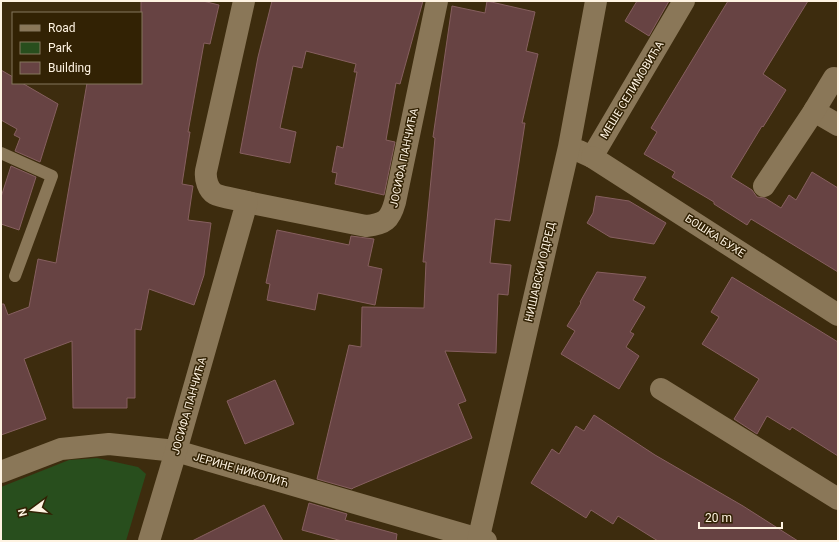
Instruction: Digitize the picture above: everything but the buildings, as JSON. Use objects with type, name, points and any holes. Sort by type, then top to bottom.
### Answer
[{"type":"street","name":"ЈОСИФА ПАНЧИЋА","points":[[244,1],[206,171],[207,183],[215,194],[366,226],[379,223],[390,216],[396,202],[437,1]]},
{"type":"street","name":"НИШАВСКИ ОДРЕД","points":[[480,540],[569,147],[596,1]]},
{"type":"street","name":"МЕШЕ СЕЛИМОВИЋА","points":[[592,157],[684,1]]},
{"type":"street","points":[[764,186],[834,78]]},
{"type":"street","points":[[814,111],[838,125]]},
{"type":"street","points":[[569,147],[592,157]]},
{"type":"street","name":"БОШКА БУХЕ","points":[[592,157],[838,315]]},
{"type":"street","name":"ЈОСИФА ПАНЧИЋА","points":[[149,541],[247,202]]},
{"type":"street","points":[[661,389],[838,499]]},
{"type":"street","name":"ЈЕРИНЕ НИКОЛИЋ","points":[[1,472],[62,449],[109,444],[176,451],[480,540]]},
{"type":"lane","points":[[1,153],[52,176],[16,276]]},
{"type":"green space","points":[[97,458],[138,467],[146,474],[126,541],[1,541],[1,487],[69,460]]}]
